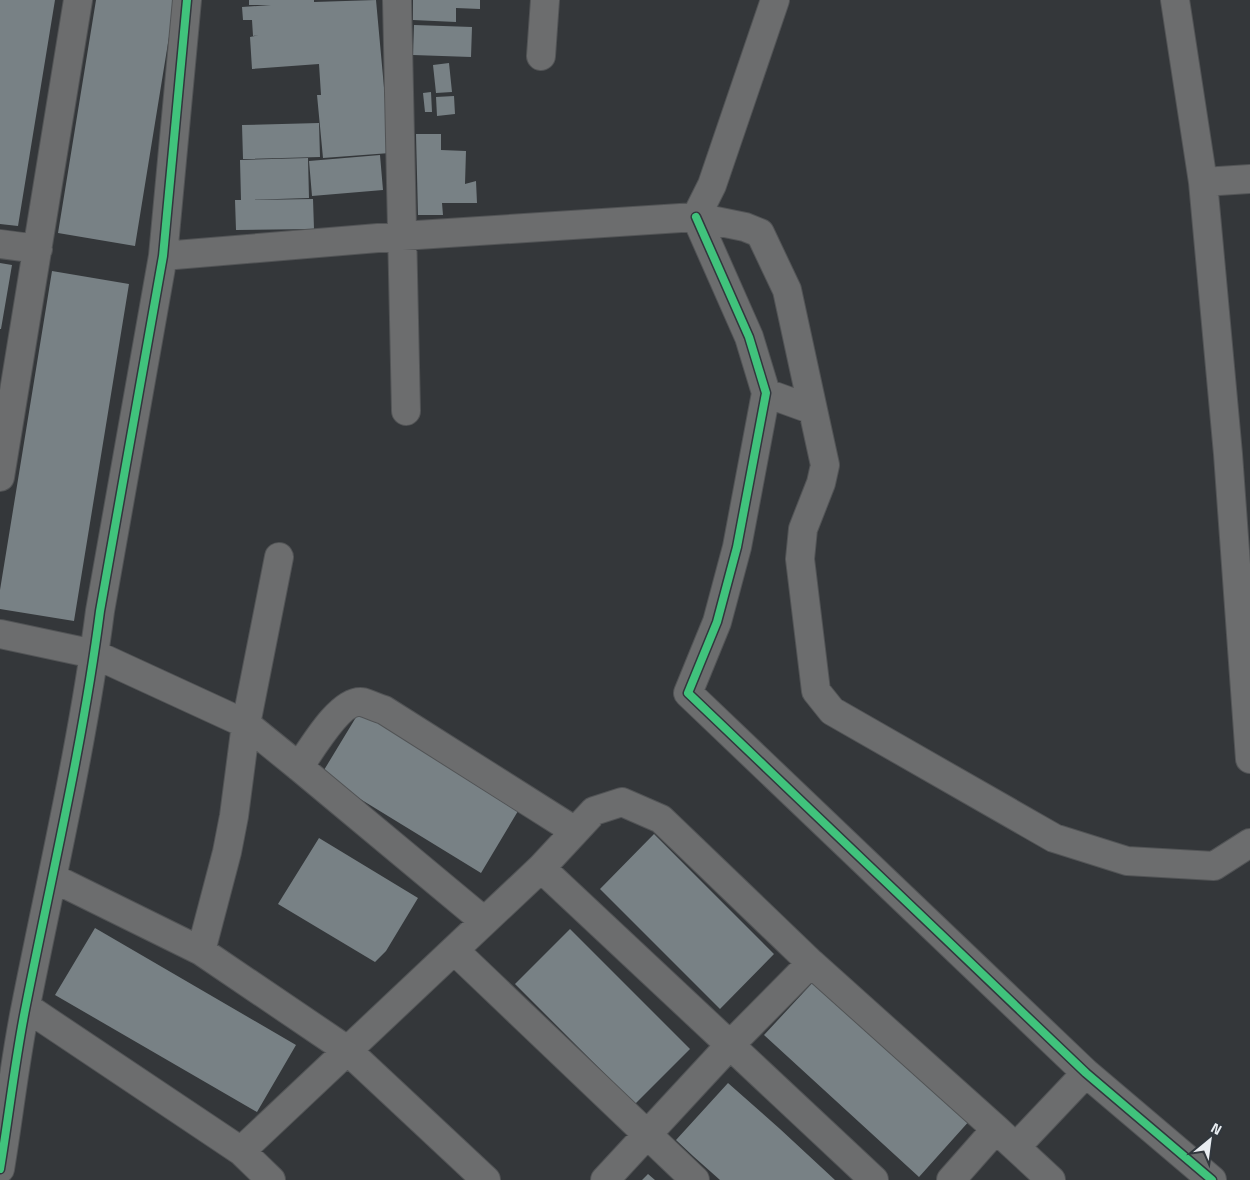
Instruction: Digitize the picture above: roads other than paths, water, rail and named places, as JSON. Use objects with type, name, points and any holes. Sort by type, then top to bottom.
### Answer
[{"type":"street","points":[[0,477],[78,0]]},
{"type":"street","points":[[0,1169],[26,1007],[53,878],[94,654],[163,256],[187,0]]},
{"type":"street","points":[[397,0],[406,411]]},
{"type":"street","points":[[541,56],[545,0]]},
{"type":"street","points":[[775,0],[712,185],[696,218],[749,337],[766,394],[734,556],[717,622],[688,693],[1086,1073],[1212,1180]]},
{"type":"street","points":[[1175,0],[1203,182],[1239,454],[1250,758]]},
{"type":"street","points":[[1203,182],[1250,179]]},
{"type":"street","points":[[163,256],[402,236],[696,218],[744,227],[760,233],[787,290],[825,464],[821,483],[803,529],[800,559],[816,691],[832,711],[1054,838],[1127,861],[1214,866],[1250,844]]},
{"type":"street","points":[[0,244],[38,249]]},
{"type":"street","points":[[766,394],[813,410]]},
{"type":"street","points":[[201,951],[227,852],[246,724],[279,557]]},
{"type":"street","points":[[0,634],[94,654],[246,724],[299,766],[484,922]]},
{"type":"street","points":[[299,766],[333,720],[347,706],[361,702],[384,710],[575,832]]},
{"type":"street","points":[[241,1151],[541,868],[594,811],[622,802],[661,818],[811,963],[1051,1180]]},
{"type":"street","points":[[541,868],[874,1180]]},
{"type":"street","points":[[53,878],[201,951],[347,1050],[486,1180]]},
{"type":"street","points":[[454,950],[695,1180]]},
{"type":"street","points":[[605,1180],[730,1045],[811,963]]},
{"type":"street","points":[[26,1007],[241,1151],[271,1180]]},
{"type":"street","points":[[1016,1147],[1086,1073]]},
{"type":"street","points":[[951,1180],[996,1129]]}]
